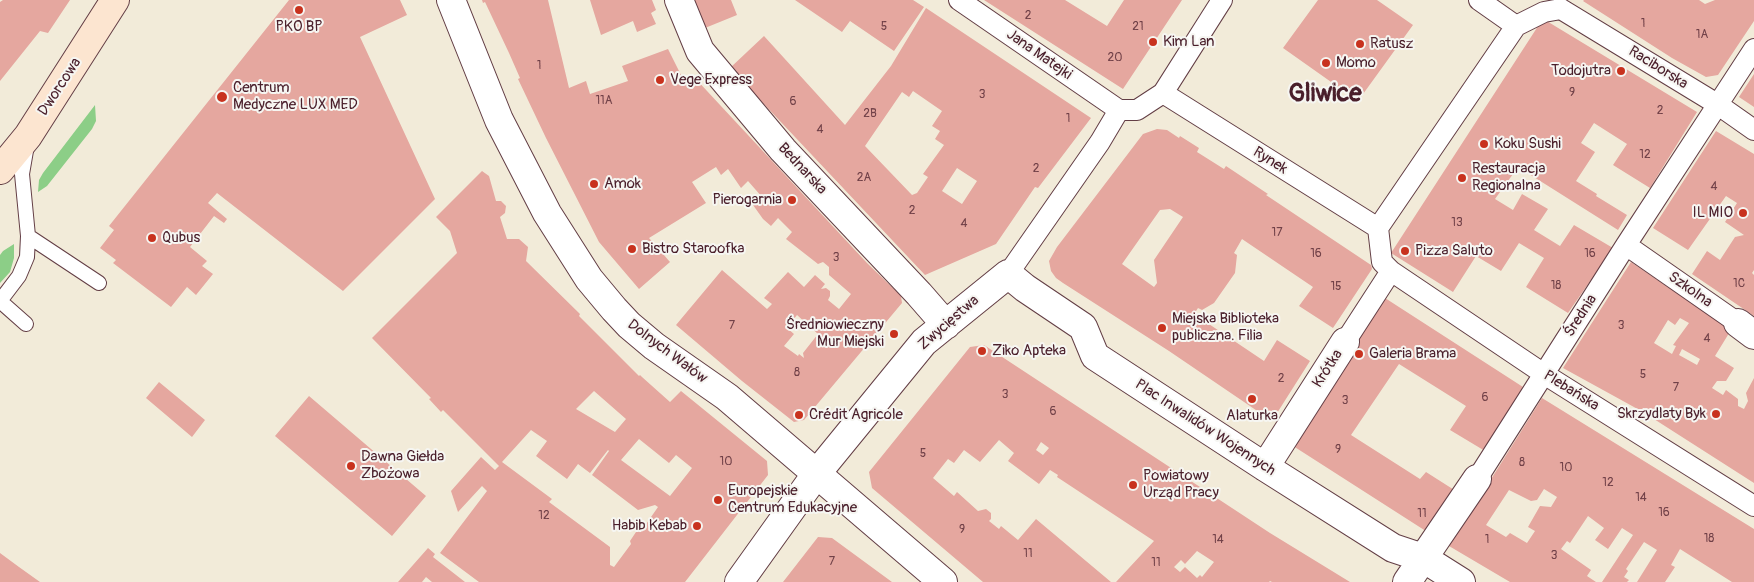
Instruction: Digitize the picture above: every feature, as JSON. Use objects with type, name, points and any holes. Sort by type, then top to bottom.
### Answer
[{"type":"main road","name":"Dworcowa","points":[[0,170],[28,136],[115,0]]},
{"type":"street","name":"Dolnych Wałów","points":[[451,0],[499,120],[552,220],[589,280],[635,330],[654,346],[727,397],[944,582]]},
{"type":"street","name":"Bednarska","points":[[679,0],[700,51],[783,150],[946,324]]},
{"type":"street","name":"Jana Matejki","points":[[959,0],[1128,110]]},
{"type":"street","points":[[1128,110],[1163,93],[1222,0]]},
{"type":"street","points":[[1479,0],[1516,26]]},
{"type":"street","points":[[1386,266],[1378,228],[1516,26],[1557,7]]},
{"type":"street","name":"Raciborska","points":[[1557,7],[1717,104],[1754,130]]},
{"type":"street","name":"Średnia","points":[[1407,582],[1477,479],[1754,49]]},
{"type":"street","name":"Rynek","points":[[1163,93],[1378,228]]},
{"type":"street","name":"Zwycięstwa","points":[[739,582],[817,473],[924,342],[1008,274],[1100,142],[1128,110]]},
{"type":"street","name":"Szkolna","points":[[1626,245],[1746,329]]},
{"type":"street","name":"Krótka","points":[[1264,467],[1345,342],[1386,266]]},
{"type":"street","name":"Plebańska","points":[[1386,266],[1544,374],[1754,506]]},
{"type":"street","name":"Plac Inwalidów Wojennych","points":[[1008,274],[1025,288],[1083,327],[1096,356],[1264,467],[1393,548],[1424,558],[1461,582]]},
{"type":"lane","points":[[26,324],[0,301],[19,276],[27,257],[28,236],[22,174],[28,136]]},
{"type":"lane","points":[[28,236],[99,283]]},
{"type":"green space","points":[[95,105],[96,121],[92,129],[47,186],[38,192],[39,180],[43,173]]},
{"type":"green space","points":[[14,244],[14,258],[10,272],[0,283],[0,255]]},
{"type":"building","points":[[3,0],[70,0],[48,33],[40,31],[0,81],[0,2]]},
{"type":"building","points":[[289,0],[400,0],[407,15],[360,37],[435,199],[343,291],[217,193],[208,203],[227,219],[224,223],[214,216],[190,247],[207,261],[202,266],[213,274],[196,295],[187,287],[171,307],[113,263],[116,260],[100,248],[114,230],[109,226]]},
{"type":"building","points":[[482,0],[548,0],[569,88],[586,81],[590,94],[628,81],[622,66],[668,49],[686,85],[694,77],[867,263],[901,296],[902,303],[804,420],[794,422],[676,325],[722,270],[767,309],[772,304],[764,298],[788,272],[804,287],[815,275],[825,284],[821,289],[826,288],[830,291],[828,300],[839,309],[851,294],[829,275],[829,267],[823,262],[818,264],[786,239],[792,232],[778,218],[771,226],[763,219],[753,205],[762,197],[748,181],[741,188],[728,169],[721,175],[716,167],[692,182],[706,203],[649,238],[670,262],[639,289],[599,242],[546,138],[518,79],[520,78],[509,53],[485,2],[483,3]],"holes":[[[797,315],[818,334],[803,353],[804,358],[784,346],[794,334],[787,328]]]},
{"type":"building","points":[[590,0],[652,0],[656,10],[651,13],[656,24],[637,32],[633,21],[601,35]]},
{"type":"building","points":[[694,0],[731,0],[737,15],[705,28]]},
{"type":"building","points":[[795,0],[913,0],[924,7],[894,51],[850,21],[842,32]]},
{"type":"building","points":[[984,0],[1065,0],[1107,26],[1124,0],[1182,0],[1123,89]]},
{"type":"building","name":"Ratusz","points":[[1318,0],[1377,0],[1413,25],[1358,101],[1283,48]]},
{"type":"building","points":[[1584,0],[1699,0],[1705,4],[1715,0],[1754,0],[1754,21],[1718,75],[1706,77],[1672,58]]},
{"type":"building","points":[[926,8],[1091,118],[1038,188],[1035,187],[996,244],[925,275],[730,68],[764,36],[845,125],[891,66]],"holes":[[[913,91],[942,111],[932,126],[940,131],[935,139],[944,145],[923,174],[928,177],[917,193],[912,195],[865,146],[902,92],[909,97]],[[957,168],[977,181],[962,204],[942,191]]]},
{"type":"building","points":[[1542,20],[1545,20],[1697,112],[1650,188],[1613,165],[1627,144],[1594,123],[1581,143],[1595,152],[1576,181],[1627,215],[1618,230],[1518,167],[1495,199],[1513,210],[1522,194],[1548,209],[1534,230],[1560,246],[1574,225],[1613,248],[1568,313],[1526,287],[1544,258],[1519,243],[1501,271],[1476,256],[1453,292],[1391,253]]},
{"type":"building","points":[[1754,74],[1754,107],[1739,97]]},
{"type":"building","points":[[1157,129],[1167,130],[1179,138],[1180,136],[1199,148],[1197,152],[1224,169],[1226,166],[1371,265],[1372,269],[1333,328],[1299,306],[1313,287],[1242,239],[1234,253],[1237,255],[1235,273],[1214,303],[1202,310],[1198,308],[1194,314],[1264,361],[1277,340],[1310,361],[1272,421],[1169,351],[1063,283],[1051,271],[1049,261],[1057,247],[1143,134]],"holes":[[[1170,209],[1183,217],[1154,260],[1157,283],[1154,287],[1122,264],[1160,210]]]},
{"type":"building","points":[[1716,131],[1754,154],[1754,270],[1752,273],[1754,275],[1754,316],[1692,274],[1707,251],[1720,260],[1735,237],[1744,235],[1725,222],[1737,203],[1726,196],[1688,250],[1653,228]]},
{"type":"building","points":[[482,171],[489,176],[496,201],[501,201],[506,206],[505,213],[500,217],[507,239],[519,239],[528,247],[526,261],[580,314],[579,316],[639,376],[670,402],[681,391],[767,461],[768,475],[685,582],[479,582],[440,553],[487,491],[482,486],[458,512],[451,491],[481,457],[495,470],[499,466],[443,410],[441,412],[429,399],[431,398],[372,338],[457,253],[450,231],[436,217]],"holes":[[[594,391],[626,419],[615,432],[576,409]],[[531,430],[547,441],[536,456],[567,479],[578,464],[590,473],[608,450],[592,475],[638,510],[655,505],[658,507],[642,530],[638,529],[630,541],[631,544],[614,567],[610,565],[610,547],[549,502],[552,499],[502,462]],[[639,439],[669,463],[676,455],[692,468],[670,496],[621,460]]]},
{"type":"building","points":[[1631,262],[1731,330],[1715,356],[1734,368],[1726,381],[1717,381],[1712,388],[1723,395],[1726,390],[1738,399],[1738,406],[1744,409],[1748,401],[1746,393],[1754,378],[1754,483],[1643,412],[1563,368]],"holes":[[[1680,318],[1689,323],[1673,345],[1676,346],[1672,354],[1654,343],[1668,320],[1675,325]],[[1682,349],[1700,359],[1697,365],[1679,355]]]},
{"type":"building","points":[[1385,298],[1523,387],[1485,451],[1450,430],[1466,406],[1399,364],[1351,435],[1420,479],[1426,472],[1459,493],[1432,535],[1290,444]]},
{"type":"building","points":[[984,345],[1270,533],[1350,582],[1116,582],[1154,541],[1057,477],[1058,475],[1050,470],[1039,484],[1008,461],[1014,453],[999,440],[980,462],[964,450],[954,463],[948,459],[933,478],[954,496],[957,492],[978,511],[986,509],[991,513],[989,521],[999,529],[1001,526],[1018,540],[1036,519],[1111,582],[983,582],[872,488],[869,472],[970,347]],"holes":[[[1041,442],[1049,448],[1043,455],[1036,450]],[[1197,551],[1214,562],[1202,577],[1200,575],[1197,578],[1185,567],[1180,572],[1174,567],[1181,560],[1185,564]]]},
{"type":"building","points":[[159,382],[205,420],[192,437],[146,398]]},
{"type":"building","name":"Dawna Giełda Zbożowa","points":[[309,396],[426,496],[392,536],[275,436]]},
{"type":"building","points":[[1542,398],[1754,529],[1754,582],[1732,582],[1680,549],[1671,565],[1675,567],[1665,582],[1637,582],[1657,550],[1644,542],[1626,569],[1628,571],[1624,577],[1629,580],[1627,582],[1602,582],[1633,535],[1622,528],[1608,549],[1595,540],[1604,528],[1588,516],[1570,543],[1567,541],[1561,549],[1591,570],[1587,576],[1596,582],[1510,582],[1449,546]],"holes":[[[1544,489],[1557,497],[1551,507],[1540,506],[1528,527],[1535,531],[1527,543],[1510,533],[1506,537],[1486,525],[1509,490],[1531,501],[1537,500]]]},
{"type":"building","points":[[818,537],[832,538],[892,582],[783,582]]},
{"type":"building","points":[[428,548],[435,554],[433,557],[465,582],[432,582],[426,577],[422,582],[398,582]]},
{"type":"building","points":[[0,553],[19,567],[40,582],[0,582]]},
{"type":"place","name":"PKO BP","points":[[299,10]]},
{"type":"place","name":"Kim Lan","points":[[1153,42]]},
{"type":"place","name":"Ratusz","points":[[1360,44]]},
{"type":"place","name":"Momo","points":[[1326,63]]},
{"type":"place","name":"Todojutra","points":[[1621,71]]},
{"type":"place","name":"Vege Express","points":[[660,80]]},
{"type":"place","name":"Centrum Medyczne LUX MED","points":[[222,97]]},
{"type":"place","name":"Koku Sushi","points":[[1484,144]]},
{"type":"place","name":"Restauracja Regionalna","points":[[1462,178]]},
{"type":"place","name":"Amok","points":[[594,184]]},
{"type":"place","name":"Pierogarnia","points":[[792,200]]},
{"type":"place","name":"IL MIO","points":[[1743,213]]},
{"type":"place","name":"Qubus","points":[[152,238]]},
{"type":"place","name":"Bistro Staroofka","points":[[632,249]]},
{"type":"place","name":"Pizza Saluto","points":[[1405,251]]},
{"type":"place","name":"Miejska Biblioteka publiczna. Filia","points":[[1162,328]]},
{"type":"place","name":"Średniowieczny Mur Miejski","points":[[894,334]]},
{"type":"place","name":"Ziko Apteka","points":[[982,351]]},
{"type":"place","name":"Galeria Brama","points":[[1359,354]]},
{"type":"place","name":"Alaturka","points":[[1252,399]]},
{"type":"place","name":"Skrzydlaty Byk","points":[[1716,414]]},
{"type":"place","name":"Crédit Agricole","points":[[799,415]]},
{"type":"place","name":"Dawna Giełda Zbożowa","points":[[351,466]]},
{"type":"place","name":"Powiatowy Urząd Pracy","points":[[1133,485]]},
{"type":"place","name":"Europejskie Centrum Edukacyjne","points":[[718,500]]},
{"type":"place","name":"Habib Kebab","points":[[697,526]]},
{"type":"district","name":"Gliwice","points":[[1325,95]]}]
